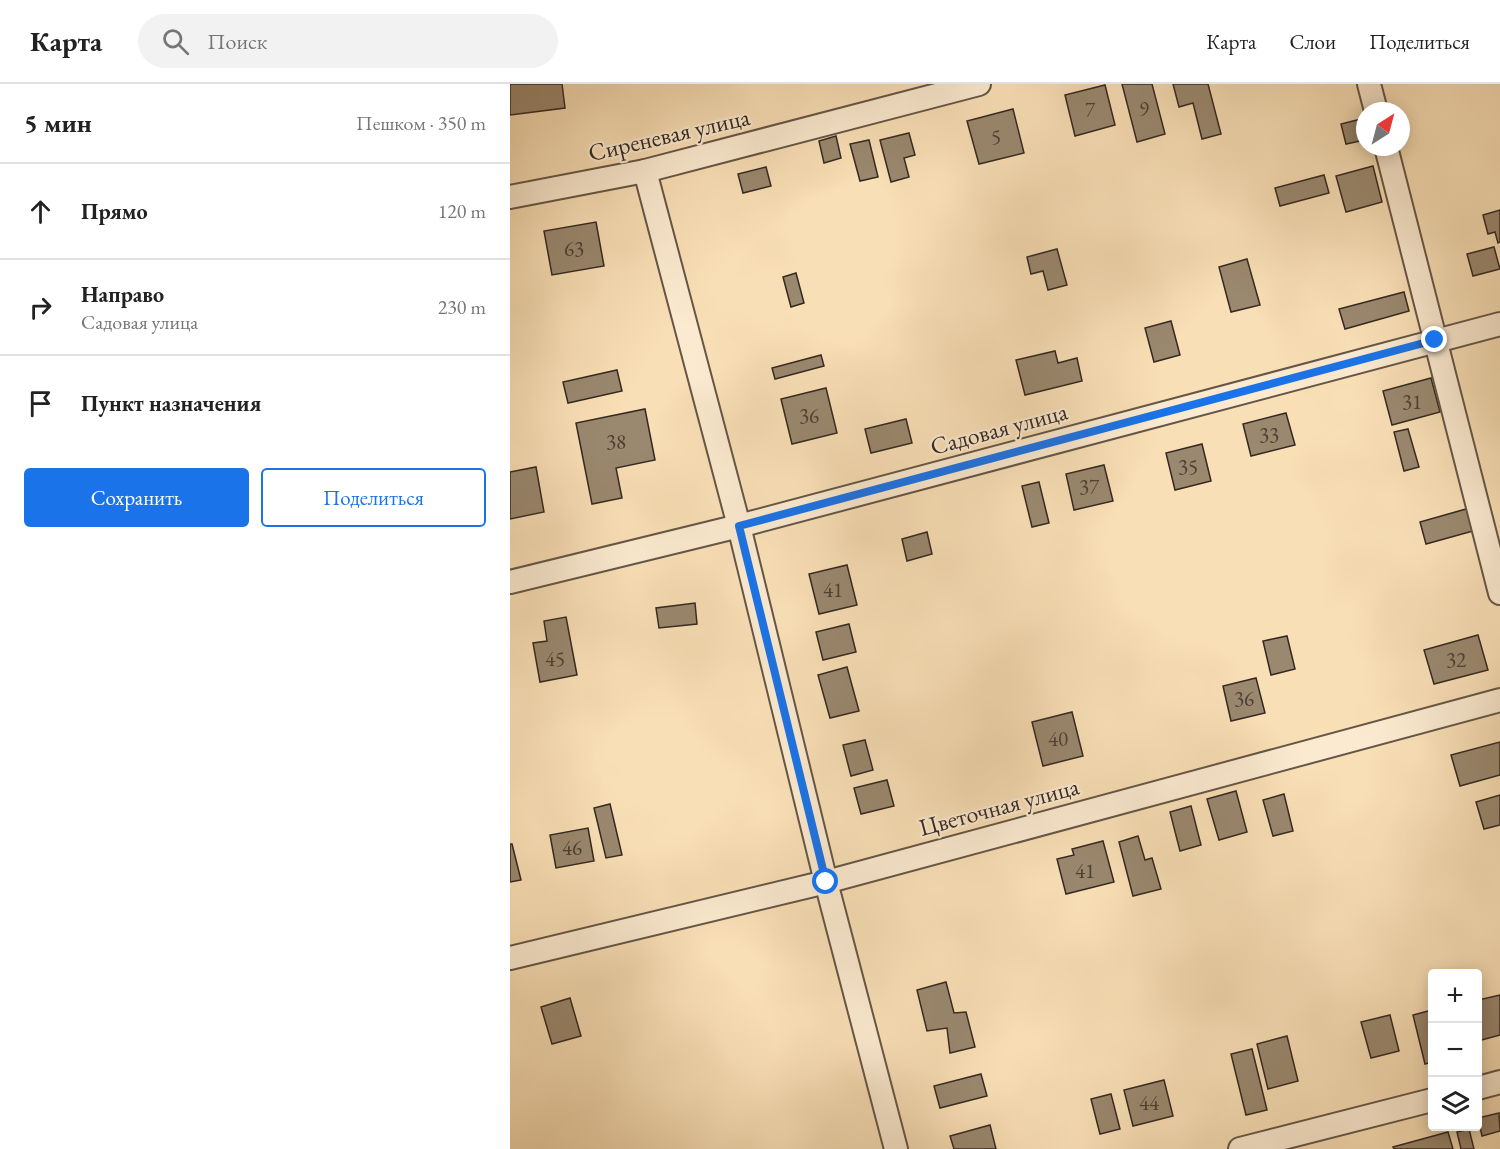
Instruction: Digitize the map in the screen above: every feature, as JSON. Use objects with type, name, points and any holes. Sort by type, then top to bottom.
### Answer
[{"type":"street","name":"Сиреневая улица","points":[[510,197],[645,171],[979,84]]},
{"type":"street","points":[[1369,84],[1374,102]]},
{"type":"street","points":[[1388,156],[1500,593]]},
{"type":"street","points":[[645,171],[739,526],[826,882],[896,1149]]},
{"type":"street","name":"Садовая улица","points":[[510,582],[739,526],[1500,324]]},
{"type":"street","name":"Цветочная улица","points":[[510,958],[826,882],[1500,700]]},
{"type":"street","points":[[1482,1087],[1500,1082]]},
{"type":"street","points":[[1240,1149],[1428,1101]]},
{"type":"building","points":[[510,84],[562,84],[565,108],[510,115]]},
{"type":"building","points":[[1122,84],[1152,84],[1165,134],[1137,142]]},
{"type":"building","points":[[1173,84],[1208,84],[1221,134],[1202,139],[1193,103],[1179,107]]},
{"type":"building","points":[[1105,85],[1115,125],[1075,136],[1065,95]]},
{"type":"building","points":[[1013,109],[1024,153],[979,164],[967,121]]},
{"type":"building","points":[[1356,120],[1356,142],[1346,144],[1341,124]]},
{"type":"building","points":[[909,133],[915,155],[904,158],[909,177],[891,182],[880,140]]},
{"type":"building","points":[[836,136],[841,158],[824,163],[819,141]]},
{"type":"building","points":[[869,140],[878,177],[860,181],[850,144]]},
{"type":"building","points":[[1373,166],[1382,202],[1346,212],[1336,176]]},
{"type":"building","points":[[766,167],[771,186],[743,193],[738,174]]},
{"type":"building","points":[[1324,175],[1329,193],[1280,206],[1275,188]]},
{"type":"building","points":[[1500,210],[1500,242],[1498,243],[1495,232],[1488,234],[1483,215]]},
{"type":"building","points":[[596,222],[604,266],[552,275],[544,231]]},
{"type":"building","points":[[1494,247],[1500,269],[1473,276],[1467,254]]},
{"type":"building","points":[[1057,249],[1067,285],[1048,290],[1043,271],[1031,274],[1027,257]]},
{"type":"building","points":[[1247,259],[1260,305],[1231,312],[1219,267]]},
{"type":"building","points":[[796,273],[804,303],[791,307],[783,277]]},
{"type":"building","points":[[1404,292],[1409,311],[1345,329],[1339,309]]},
{"type":"building","points":[[1171,321],[1180,355],[1154,362],[1145,328]]},
{"type":"building","points":[[1055,351],[1058,363],[1077,358],[1082,381],[1025,395],[1016,360]]},
{"type":"building","points":[[821,355],[824,366],[775,379],[772,368]]},
{"type":"building","points":[[617,370],[622,391],[568,403],[563,382]]},
{"type":"building","points":[[1431,378],[1440,412],[1392,425],[1383,391]]},
{"type":"building","points":[[826,388],[837,433],[792,444],[781,399]]},
{"type":"building","points":[[645,409],[655,460],[616,468],[622,498],[592,504],[576,423]]},
{"type":"building","points":[[1286,413],[1295,445],[1251,456],[1243,424]]},
{"type":"building","points":[[906,419],[912,443],[871,453],[865,429]]},
{"type":"building","points":[[1408,429],[1419,467],[1404,471],[1394,432]]},
{"type":"building","points":[[1202,444],[1211,481],[1175,490],[1166,453]]},
{"type":"building","points":[[1104,465],[1113,501],[1074,510],[1066,474]]},
{"type":"building","points":[[536,467],[544,512],[510,519],[510,472]]},
{"type":"building","points":[[1039,482],[1049,523],[1032,527],[1022,486]]},
{"type":"building","points":[[1466,509],[1473,531],[1426,544],[1420,522]]},
{"type":"building","points":[[927,532],[932,554],[907,561],[902,539]]},
{"type":"building","points":[[847,565],[857,605],[819,614],[809,574]]},
{"type":"building","points":[[695,603],[697,624],[659,628],[656,608]]},
{"type":"building","points":[[566,617],[577,675],[540,682],[533,643],[547,641],[544,621]]},
{"type":"building","points":[[849,624],[856,652],[823,660],[816,632]]},
{"type":"building","points":[[1478,635],[1488,670],[1434,684],[1424,650]]},
{"type":"building","points":[[1287,636],[1295,669],[1271,675],[1263,641]]},
{"type":"building","points":[[847,667],[859,711],[830,718],[818,675]]},
{"type":"building","points":[[1256,678],[1265,713],[1231,721],[1223,686]]},
{"type":"building","points":[[1072,712],[1083,756],[1043,766],[1032,722]]},
{"type":"building","points":[[865,740],[873,770],[851,776],[843,745]]},
{"type":"building","points":[[1500,742],[1500,775],[1460,786],[1451,755]]},
{"type":"building","points":[[887,780],[894,806],[861,814],[854,788]]},
{"type":"building","points":[[1236,791],[1247,832],[1219,840],[1207,799]]},
{"type":"building","points":[[1284,794],[1293,831],[1273,836],[1263,800]]},
{"type":"building","points":[[1500,795],[1500,825],[1484,829],[1476,802]]},
{"type":"building","points":[[610,804],[622,855],[606,858],[594,808]]},
{"type":"building","points":[[1191,806],[1201,845],[1180,851],[1170,812]]},
{"type":"building","points":[[588,828],[594,861],[556,868],[550,835]]},
{"type":"building","points":[[1138,836],[1145,860],[1152,858],[1161,889],[1133,896],[1119,842]]},
{"type":"building","points":[[1103,841],[1114,882],[1066,894],[1057,859],[1074,855],[1072,849]]},
{"type":"building","points":[[510,844],[512,844],[521,880],[510,882]]},
{"type":"building","points":[[946,982],[954,1013],[966,1012],[975,1047],[950,1053],[947,1028],[927,1031],[917,990]]},
{"type":"building","points":[[1500,995],[1500,1035],[1482,1040],[1482,1023],[1482,999]]},
{"type":"building","points":[[570,998],[581,1036],[552,1044],[541,1007]]},
{"type":"building","points":[[1428,1011],[1428,1063],[1425,1064],[1413,1015]]},
{"type":"building","points":[[1390,1015],[1399,1051],[1371,1058],[1361,1022]]},
{"type":"building","points":[[1287,1036],[1298,1081],[1268,1089],[1257,1044]]},
{"type":"building","points":[[1252,1049],[1267,1110],[1246,1115],[1231,1054]]},
{"type":"building","points":[[981,1074],[987,1096],[940,1108],[934,1086]]},
{"type":"building","points":[[1164,1080],[1173,1116],[1133,1126],[1124,1090]]},
{"type":"building","points":[[1111,1094],[1120,1129],[1100,1134],[1091,1099]]},
{"type":"building","points":[[1499,1113],[1500,1131],[1482,1136],[1482,1117]]},
{"type":"building","points":[[990,1125],[996,1149],[954,1149],[950,1136]]},
{"type":"building","points":[[1470,1131],[1474,1149],[1461,1149],[1457,1132]]},
{"type":"building","points":[[1448,1132],[1453,1149],[1394,1149],[1393,1147]]},
{"type":"route","points":[[826,882],[739,526],[1435,340]]}]
